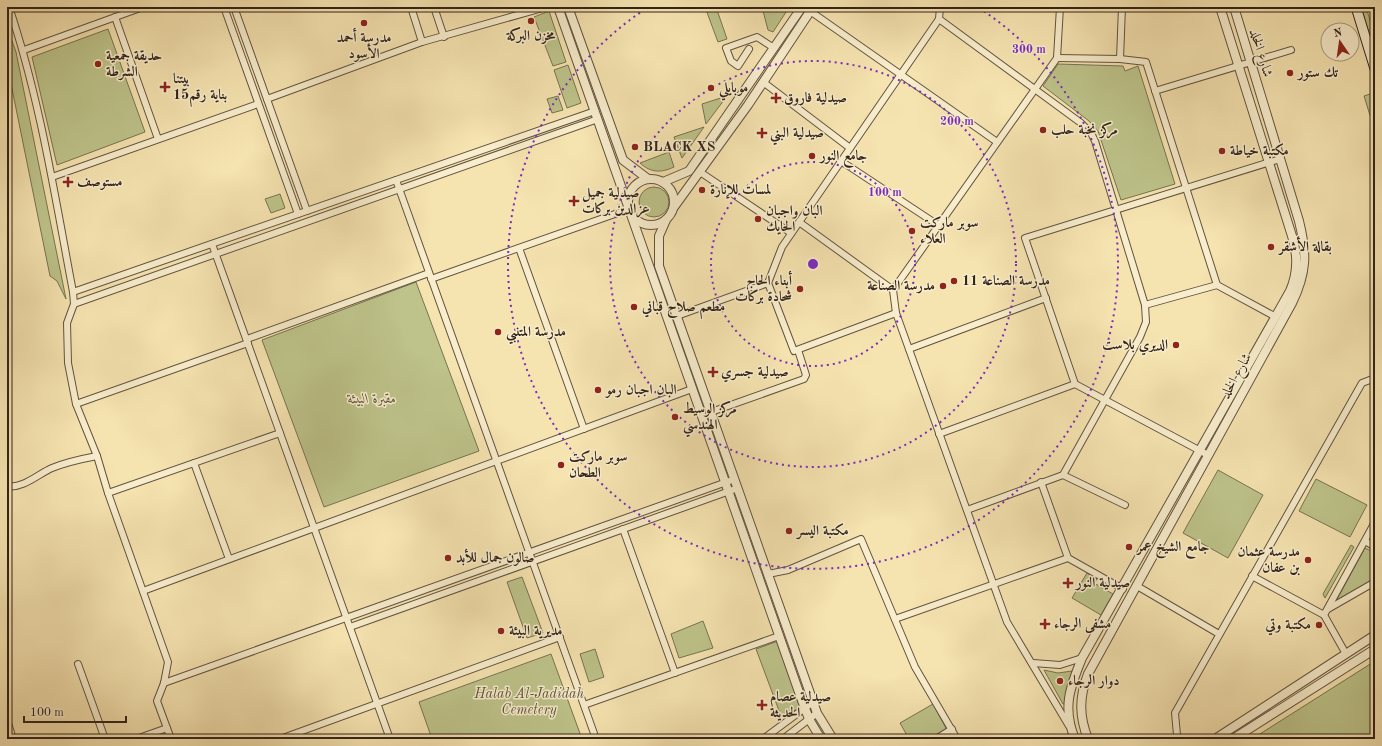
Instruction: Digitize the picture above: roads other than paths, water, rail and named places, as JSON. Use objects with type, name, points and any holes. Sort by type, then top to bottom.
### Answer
[{"type":"main road","points":[[1356,7],[1375,69]]},
{"type":"street","points":[[9,7],[24,50],[52,177],[73,292],[74,304],[68,323],[68,363],[76,404],[97,456],[108,493],[168,662],[164,682],[157,701],[171,739]]},
{"type":"street","points":[[24,50],[143,7]]},
{"type":"street","points":[[224,7],[298,214]]},
{"type":"street","points":[[234,7],[307,211]]},
{"type":"street","points":[[411,7],[422,42]]},
{"type":"street","points":[[434,7],[444,37]]},
{"type":"street","points":[[267,99],[422,42],[444,37],[533,9],[546,7]]},
{"type":"street","points":[[558,7],[779,636],[805,708],[821,739]]},
{"type":"street","points":[[568,7],[623,160],[648,179],[663,182],[689,171],[802,7]]},
{"type":"street","points":[[896,313],[794,351],[768,283],[782,247],[939,19],[940,7]]},
{"type":"street","points":[[892,290],[1056,58],[1060,7]]},
{"type":"street","points":[[1120,60],[1122,7]]},
{"type":"street","points":[[1070,726],[1068,701],[1073,681],[1082,658],[1123,589],[1199,450],[1276,317],[1293,283],[1297,262],[1292,236],[1240,66],[1220,7]]},
{"type":"street","name":"شارع الخلد","points":[[1088,739],[1081,715],[1080,704],[1083,687],[1097,656],[1292,303],[1302,278],[1305,264],[1302,235],[1234,7]]},
{"type":"street","points":[[833,739],[817,713],[659,266],[659,236],[674,207],[763,82],[811,9],[997,142]]},
{"type":"street","points":[[115,17],[158,140]]},
{"type":"street","points":[[939,19],[1081,123],[1091,133],[1117,209],[1145,305],[1146,322],[1140,337],[1106,400],[1062,475],[966,510]]},
{"type":"street","points":[[749,49],[738,66],[731,62],[726,48],[757,37],[774,48]]},
{"type":"street","points":[[1156,91],[1291,50]]},
{"type":"street","points":[[1056,58],[1146,62],[1217,285]]},
{"type":"street","points":[[760,67],[769,73]]},
{"type":"street","points":[[763,82],[850,148]]},
{"type":"street","points":[[52,177],[258,104]]},
{"type":"street","points":[[73,292],[595,111]]},
{"type":"street","points":[[74,304],[598,119]]},
{"type":"street","points":[[1208,455],[1075,384],[1025,238],[1280,159]]},
{"type":"street","points":[[841,161],[938,225]]},
{"type":"street","points":[[700,172],[791,233]]},
{"type":"street","points":[[648,179],[634,186],[628,201],[629,209],[638,221],[644,224],[652,225],[666,220]]},
{"type":"street","points":[[396,180],[596,739]]},
{"type":"street","points":[[663,182],[673,193],[674,207]]},
{"type":"street","points":[[76,404],[430,276],[519,248],[629,209]]},
{"type":"street","points":[[798,222],[892,290],[896,313],[1007,622],[1033,663],[1043,684],[1070,726],[1075,739]]},
{"type":"street","points":[[212,244],[390,739]]},
{"type":"street","points":[[519,248],[584,429]]},
{"type":"street","points":[[677,316],[768,283]]},
{"type":"street","points":[[1145,305],[1217,285],[1276,317]]},
{"type":"street","points":[[909,348],[1046,298]]},
{"type":"street","points":[[711,412],[804,379],[806,374],[798,350]]},
{"type":"street","points":[[1181,739],[1176,735],[1175,713],[1362,383],[1375,378]]},
{"type":"street","points":[[939,434],[1075,384]]},
{"type":"street","points":[[143,591],[692,389]]},
{"type":"street","points":[[704,424],[714,421]]},
{"type":"street","points":[[108,493],[280,433]]},
{"type":"street","points":[[7,486],[15,488],[51,469],[76,459],[97,456]]},
{"type":"street","points":[[194,463],[229,559]]},
{"type":"street","points":[[1062,475],[1125,505]]},
{"type":"street","points":[[164,682],[735,479]]},
{"type":"street","points":[[1041,482],[1068,558],[1123,589]]},
{"type":"street","points":[[350,627],[738,488]]},
{"type":"street","points":[[1324,615],[1375,522]]},
{"type":"street","points":[[623,529],[675,673]]},
{"type":"street","points":[[768,574],[788,570],[861,539],[915,667],[957,739]]},
{"type":"street","points":[[1365,541],[1375,547]]},
{"type":"street","points":[[895,619],[1068,558]]},
{"type":"street","points":[[1252,576],[1324,615],[1346,654]]},
{"type":"street","points":[[1328,609],[1375,582]]},
{"type":"street","points":[[1137,586],[1219,634]]},
{"type":"street","points":[[1215,739],[1375,635]]},
{"type":"street","points":[[584,705],[779,636]]},
{"type":"street","points":[[284,738],[560,637]]},
{"type":"street","points":[[1233,739],[1375,649]]},
{"type":"street","points":[[1088,650],[1097,656]]},
{"type":"street","points":[[1033,663],[1060,665],[1082,658]]},
{"type":"street","points":[[78,664],[105,739]]},
{"type":"street","points":[[763,739],[813,702]]},
{"type":"street","points":[[783,739],[817,713]]},
{"type":"street","points":[[7,720],[13,739]]},
{"type":"street","points":[[136,739],[167,728]]},
{"type":"street","points":[[936,739],[952,730]]},
{"type":"place","name":"مخزن البركة","points":[[531,21]]},
{"type":"place","name":"مدرسة أحمد الأسود","points":[[364,23]]},
{"type":"place","name":"حديقة جمعية الشرطة","points":[[98,64]]},
{"type":"place","name":"تك ستور","points":[[1290,73]]},
{"type":"place","name":"بيتنا بناية رقم15","points":[[165,87]]},
{"type":"place","name":"موبايلي","points":[[711,88]]},
{"type":"place","name":"صيدلية فاروق","points":[[776,98]]},
{"type":"place","name":"مركز نخبة حلب","points":[[1043,130]]},
{"type":"place","name":"صيدلية البني","points":[[762,133]]},
{"type":"place","name":"BLACK XS","points":[[635,147]]},
{"type":"place","name":"مكتبة خياطة","points":[[1222,151]]},
{"type":"place","name":"جامع النور","points":[[812,156]]},
{"type":"place","name":"مستوصف","points":[[68,182]]},
{"type":"place","name":"لمسات للإنارة","points":[[702,190]]},
{"type":"place","name":"صيدلية جميل عزالدين بركات","points":[[574,201]]},
{"type":"place","name":"البان واجبان الحايك","points":[[758,219]]},
{"type":"place","name":"سوبر ماركت العلاء","points":[[912,231]]},
{"type":"place","name":"بقالة الأشقر","points":[[1271,247]]},
{"type":"place","name":"مدرسة الصناعة 11","points":[[954,281]]},
{"type":"place","name":"مدرسة الصناعة","points":[[943,286]]},
{"type":"place","name":"أبناء الحاج شحادة بركات","points":[[800,289]]},
{"type":"place","name":"مطعم صلاح قباني","points":[[634,307]]},
{"type":"place","name":"مدرسة المتنبي","points":[[498,332]]},
{"type":"place","name":"الديري بلاست","points":[[1176,345]]},
{"type":"place","name":"صيدلية جسري","points":[[713,372]]},
{"type":"place","name":"البان اجبان رمو","points":[[598,390]]},
{"type":"place","name":"مركز الوسيط الهندسي","points":[[675,417]]},
{"type":"place","name":"سوبر ماركت الطحان","points":[[561,465]]},
{"type":"place","name":"مكتبة اليسر","points":[[789,531]]},
{"type":"place","name":"جامع الشيخ عمر","points":[[1129,547]]},
{"type":"place","name":"صالون جمال للأبد","points":[[448,558]]},
{"type":"place","name":"مدرسة عثمان بن عفان","points":[[1308,560]]},
{"type":"place","name":"صيدلية النور","points":[[1068,583]]},
{"type":"place","name":"مشفى الرجاء","points":[[1045,624]]},
{"type":"place","name":"مكتبة وتي","points":[[1319,625]]},
{"type":"place","name":"مديرية البيئة","points":[[501,631]]},
{"type":"place","name":"دوار الرجاء","points":[[1060,681]]},
{"type":"place","name":"صيدلية عصام الحديثة","points":[[762,705]]},
{"type":"park label","name":"مقبرة البيئة","points":[[372,399]]},
{"type":"park label","name":"Halab Al-Jadidah Cemetery","points":[[529,702]]}]
